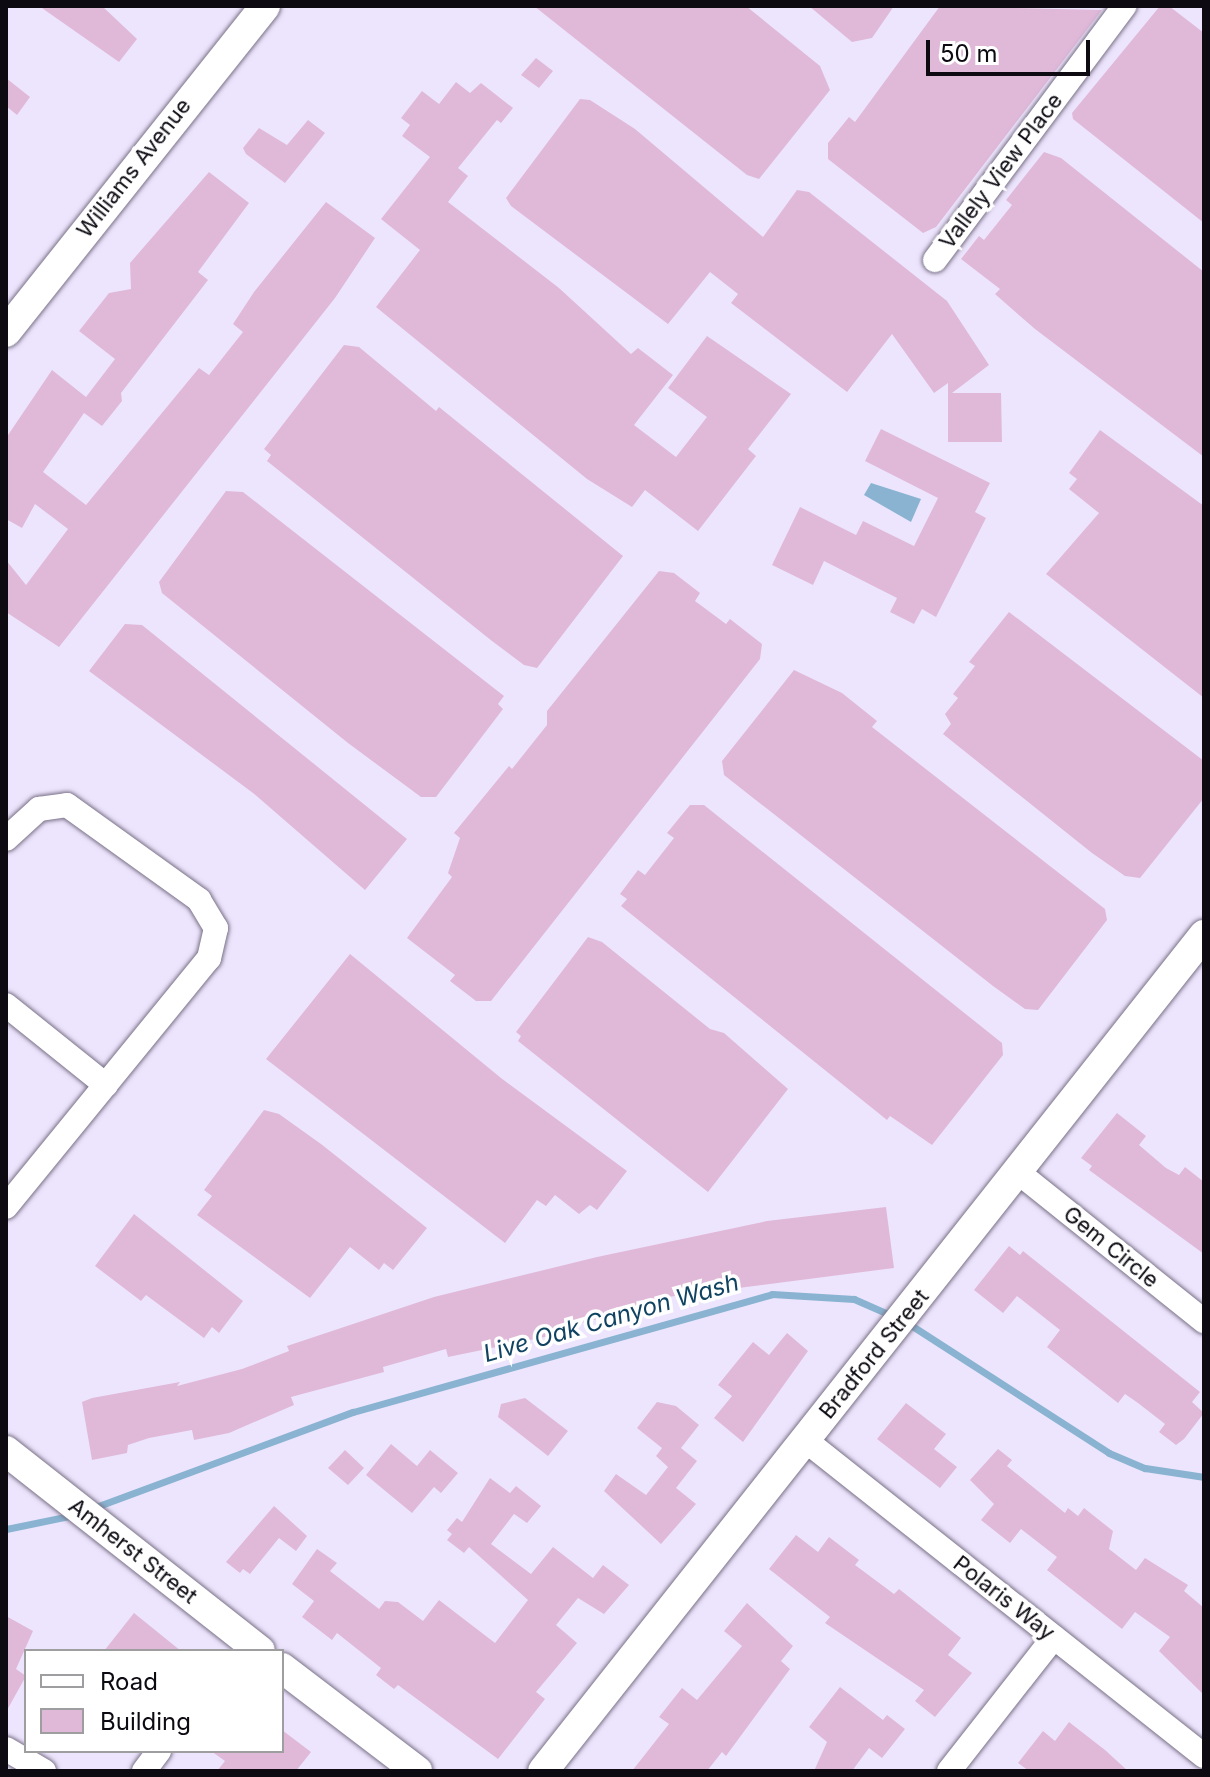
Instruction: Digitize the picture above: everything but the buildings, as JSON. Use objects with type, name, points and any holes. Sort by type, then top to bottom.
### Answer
[{"type":"street","name":"Williams Avenue","points":[[6,332],[265,6]]},
{"type":"street","name":"Vallely View Place","points":[[935,260],[1124,6]]},
{"type":"street","points":[[6,839],[39,809],[67,805],[199,900],[216,928],[209,958],[6,1207]]},
{"type":"street","name":"Bradford Street","points":[[543,1771],[1019,1173],[1204,935]]},
{"type":"street","points":[[6,1005],[106,1085]]},
{"type":"street","name":"Gem Circle","points":[[1019,1173],[1204,1321]]},
{"type":"street","name":"Polaris Way","points":[[805,1440],[1204,1756]]},
{"type":"street","name":"Amherst Street","points":[[6,1451],[248,1647]]},
{"type":"street","points":[[949,1771],[1054,1637]]},
{"type":"street","points":[[284,1670],[417,1771]]},
{"type":"street","points":[[6,1749],[44,1771]]},
{"type":"street","points":[[144,1771],[158,1753]]},
{"type":"water","points":[[871,483],[921,499],[911,522],[864,495]]},
{"type":"waterway","name":"Live Oak Canyon Wash","points":[[93,1508],[353,1412],[772,1294],[854,1299],[895,1317]]},
{"type":"waterway","name":"Live Oak Canyon Wash","points":[[906,1322],[1109,1453],[1145,1468],[1204,1477]]},
{"type":"waterway","name":"Live Oak Canyon Wash","points":[[6,1529],[74,1515]]}]
